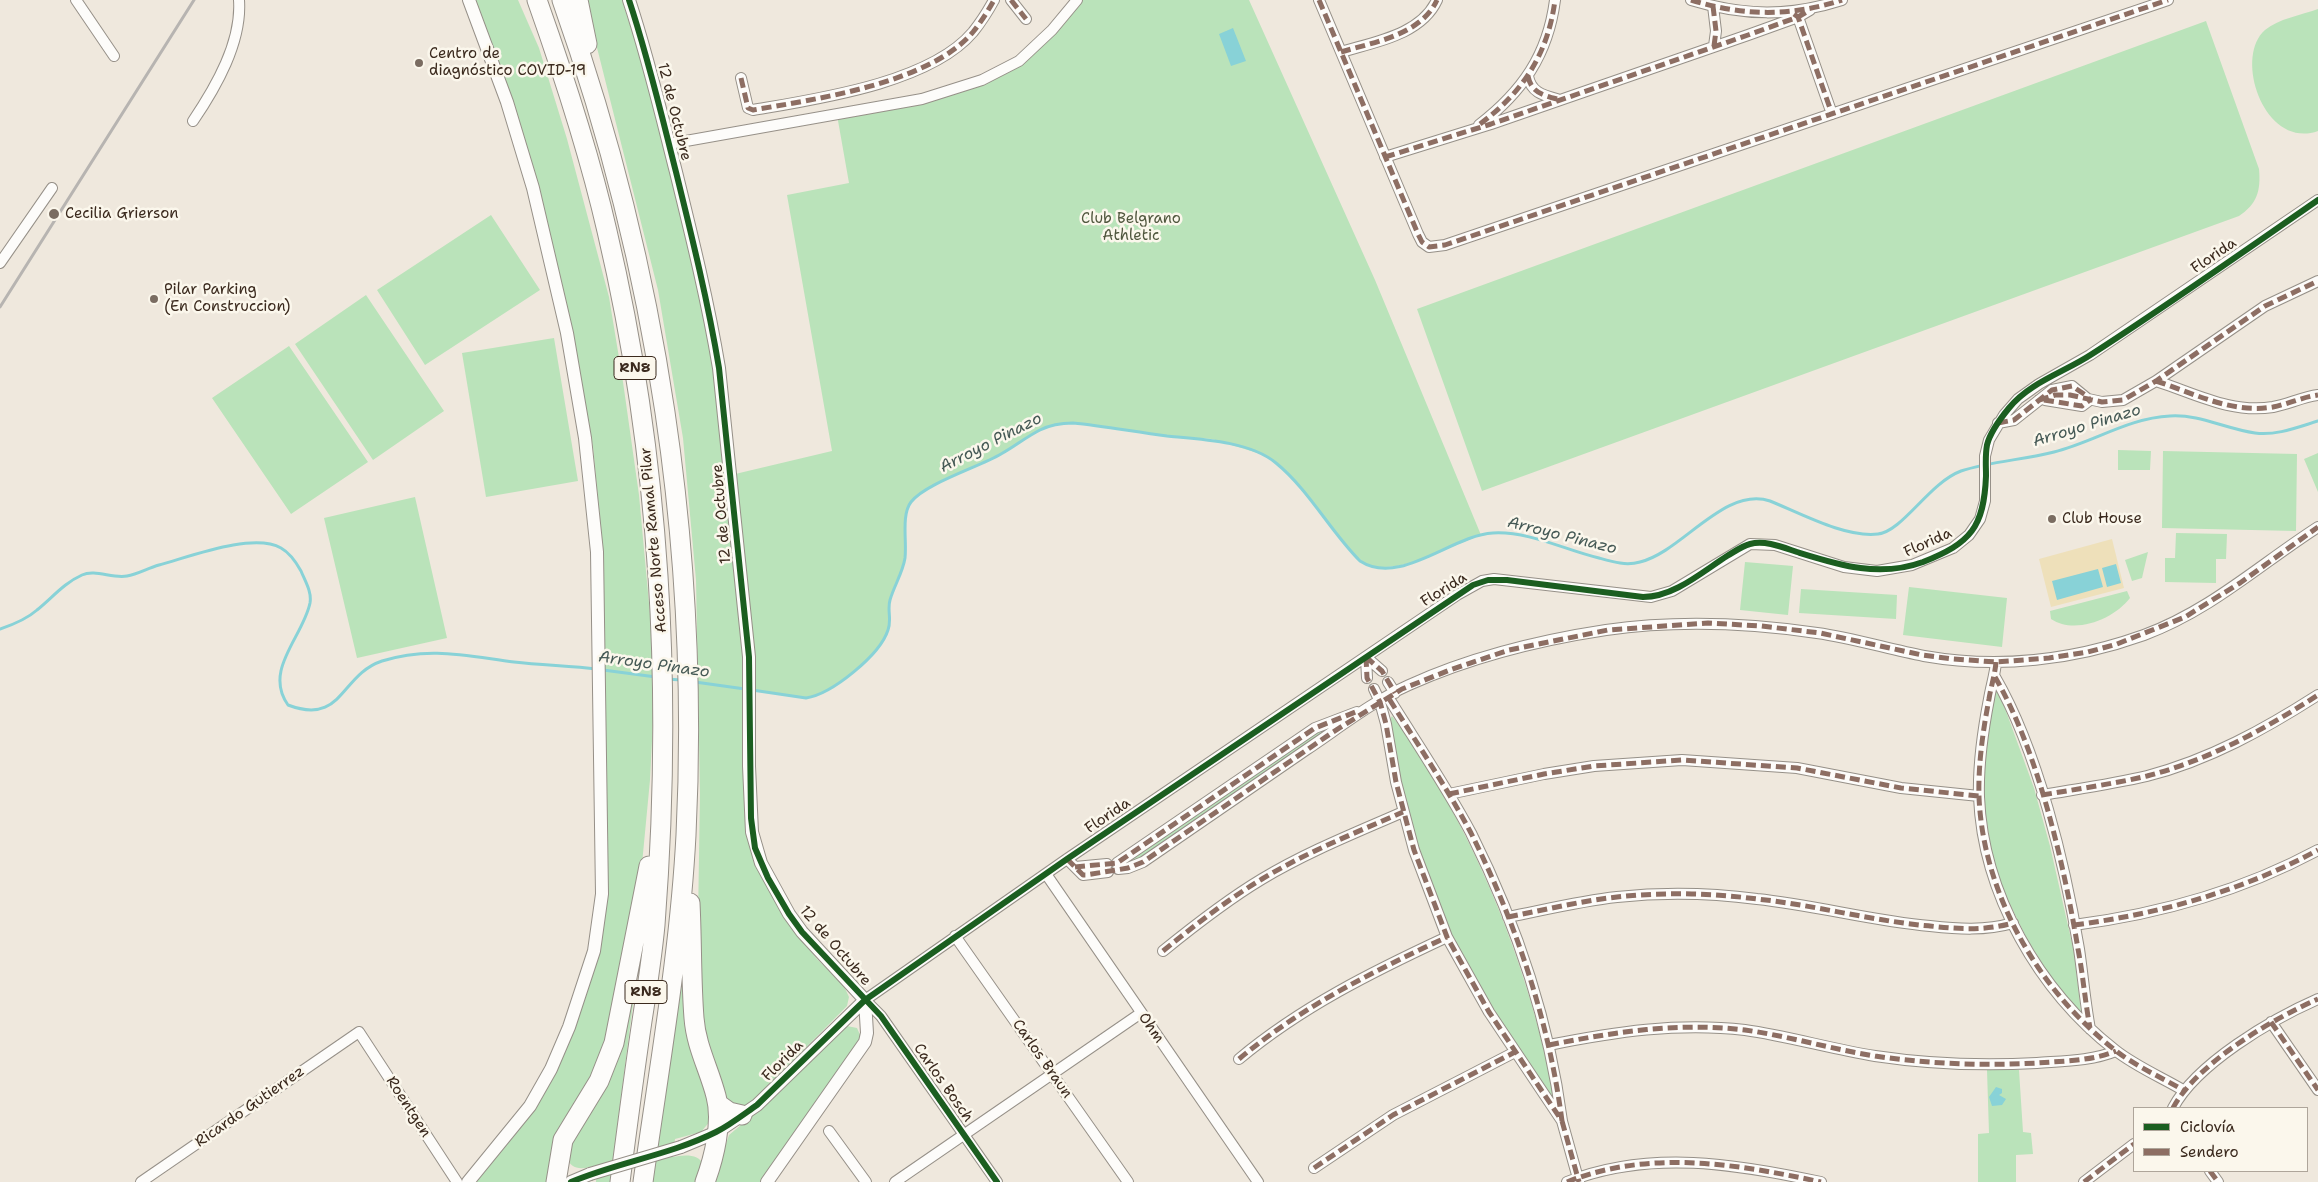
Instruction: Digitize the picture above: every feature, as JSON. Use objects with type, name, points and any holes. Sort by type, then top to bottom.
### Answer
[{"type":"highway","points":[[525,0],[569,92]]},
{"type":"highway","name":"Acceso Norte Ramal Pilar","points":[[537,0],[569,92],[607,229],[635,368],[654,509],[663,651],[662,801],[654,929],[620,1182]]},
{"type":"highway","name":"Acceso Norte Ramal Pilar","points":[[562,0],[598,107],[634,241],[660,377],[678,514],[686,653],[686,833],[676,944],[643,1182]]},
{"type":"highway","points":[[578,0],[598,107]]},
{"type":"highway","points":[[556,1182],[563,1140],[599,1081],[614,1043],[662,801]]},
{"type":"highway","points":[[686,833],[694,1020],[699,1046],[718,1104],[717,1132],[705,1182]]},
{"type":"highway","points":[[718,1104],[729,1112],[742,1115]]},
{"type":"street","points":[[76,0],[114,56]]},
{"type":"street","points":[[193,121],[215,89],[239,24],[239,0]]},
{"type":"street","points":[[468,1182],[530,1106],[548,1075],[569,1026],[594,951],[599,931],[602,894],[595,522],[585,438],[567,333],[533,188],[507,102],[469,0]]},
{"type":"street","name":"12 de Octubre","points":[[629,0],[648,58],[712,326],[719,368],[749,657],[751,818],[756,848],[761,863],[777,895],[802,932],[865,1000],[867,1032],[862,1048],[767,1182]]},
{"type":"street","points":[[740,78],[748,108],[753,110],[884,83],[923,68],[959,45],[973,32],[994,0]]},
{"type":"street","points":[[1011,0],[1026,19]]},
{"type":"street","points":[[669,144],[922,99],[973,83],[998,73],[1019,61],[1052,30],[1077,0]]},
{"type":"street","points":[[1319,0],[1422,242],[1426,246],[1434,247],[1445,245],[2163,1]]},
{"type":"street","points":[[1340,52],[1408,29],[1426,17],[1437,0]]},
{"type":"street","points":[[1474,129],[1513,94],[1528,76],[1543,50],[1555,0]]},
{"type":"street","points":[[1691,0],[1747,12],[1795,15]]},
{"type":"street","points":[[1385,157],[1474,129],[1842,0]]},
{"type":"street","points":[[1713,6],[1716,31],[1714,46]]},
{"type":"street","points":[[1795,15],[1832,114]]},
{"type":"street","points":[[1528,76],[1529,85],[1537,92],[1557,99]]},
{"type":"street","points":[[0,263],[52,188]]},
{"type":"street","name":"Florida","points":[[571,1182],[590,1174],[681,1147],[717,1132],[757,1105],[865,1000],[1067,859],[1457,595],[1488,580],[1507,580],[1636,596],[1657,596],[1672,591],[1741,548],[1757,543],[1775,545],[1844,566],[1877,571],[1912,565],[1953,548],[1972,531],[1983,511],[1986,456],[1989,440],[1998,423],[2010,407],[2031,389],[2090,355],[2318,200]]},
{"type":"street","points":[[1998,423],[2014,420],[2039,400],[2055,395],[2070,395],[2112,403],[2123,400],[2156,381],[2266,306],[2318,281]]},
{"type":"street","points":[[2156,381],[2215,402],[2238,407],[2273,407],[2318,394]]},
{"type":"street","points":[[1067,859],[1083,875],[1113,867],[1135,866],[1384,699],[1411,684],[1535,644],[1608,630],[1682,624],[1738,625],[1848,638],[1922,655],[1996,662],[2049,658],[2088,652],[2118,644],[2166,626],[2223,595],[2318,527]]},
{"type":"street","points":[[1366,657],[1382,671]]},
{"type":"street","points":[[1366,657],[1367,678]]},
{"type":"street","points":[[1996,662],[1995,677],[1986,716],[1979,796],[1982,828],[1992,874],[2013,923],[2056,991],[2090,1028],[2116,1050],[2183,1090]]},
{"type":"street","points":[[1995,677],[2005,694],[2022,736],[2042,795],[2074,925],[2090,1028]]},
{"type":"street","points":[[1388,682],[1384,699],[1403,812],[1426,885],[1448,937],[1470,980],[1515,1052],[1562,1121]]},
{"type":"street","points":[[1374,690],[1384,699],[1449,794],[1494,880],[1534,990],[1549,1045],[1562,1121],[1578,1180]]},
{"type":"street","points":[[2042,795],[2127,780],[2176,767],[2256,733],[2318,695]]},
{"type":"street","points":[[1113,867],[1315,728],[1384,699]]},
{"type":"street","points":[[1449,794],[1544,774],[1594,766],[1682,760],[1797,768],[1901,788],[1979,796]]},
{"type":"street","points":[[1163,951],[1203,919],[1260,880],[1311,853],[1403,812]]},
{"type":"street","points":[[2074,925],[2114,920],[2167,909],[2200,899],[2246,883],[2318,850]]},
{"type":"street","points":[[1129,856],[1135,866]]},
{"type":"street","name":"Ohm","points":[[1046,874],[1258,1182]]},
{"type":"street","points":[[1508,917],[1599,900],[1678,894],[1764,900],[1864,918],[1937,927],[1986,929],[2013,923]]},
{"type":"street","name":"Carlos Braun","points":[[955,936],[1128,1182]]},
{"type":"street","points":[[1239,1059],[1283,1025],[1337,992],[1396,961],[1448,937]]},
{"type":"street","points":[[2174,1107],[2183,1090],[2225,1054],[2271,1022],[2318,999]]},
{"type":"street","name":"Carlos Bosch","points":[[865,1000],[881,1016],[997,1182]]},
{"type":"street","points":[[895,1182],[1141,1013]]},
{"type":"street","points":[[2271,1022],[2318,1090]]},
{"type":"street","points":[[1549,1045],[1618,1032],[1678,1027],[1744,1030],[1873,1055],[1960,1063],[2063,1061],[2104,1056],[2116,1050]]},
{"type":"street","name":"Ricardo Gutierrez","points":[[141,1182],[359,1032]]},
{"type":"street","name":"Roentgen","points":[[359,1032],[457,1182]]},
{"type":"street","points":[[1314,1168],[1399,1111],[1515,1052]]},
{"type":"street","points":[[828,1131],[866,1182]]},
{"type":"street","points":[[2084,1182],[2133,1145]]},
{"type":"street","points":[[1567,1182],[1644,1164],[1696,1162],[1741,1166],[1820,1182]]},
{"type":"green space","points":[[474,0],[518,0],[539,48],[567,139],[609,297],[639,495],[652,636],[654,702],[650,780],[640,885],[612,1031],[549,1169],[546,1182],[475,1182],[532,1112],[554,1077],[575,1028],[608,877],[600,519],[593,447],[572,336]]},
{"type":"green space","points":[[585,0],[622,0],[644,69],[700,292],[716,389],[744,659],[744,810],[749,843],[759,871],[782,914],[817,959],[843,984],[849,997],[847,1006],[757,1097],[744,1107],[727,1105],[703,1037],[698,919],[700,794],[696,580],[683,438],[658,290]]},
{"type":"green space","name":"Club Belgrano Athletic","points":[[1077,0],[1249,0],[1375,280],[1481,535],[1414,562],[1375,568],[1367,565],[1352,553],[1295,482],[1275,461],[1261,454],[1212,439],[1168,436],[1064,423],[1044,428],[991,459],[928,488],[911,502],[905,521],[905,557],[890,600],[888,630],[875,651],[854,672],[829,689],[806,698],[750,689],[731,475],[832,451],[787,195],[849,183],[837,115],[998,73]]},
{"type":"green space","points":[[2318,9],[2318,131],[2299,133],[2283,127],[2270,115],[2260,98],[2254,79],[2252,60],[2256,43],[2270,26]]},
{"type":"green space","points":[[2206,21],[2259,169],[2259,184],[2254,202],[2239,216],[1482,491],[1417,309]]},
{"type":"green space","points":[[491,215],[540,290],[425,365],[377,290]]},
{"type":"green space","points":[[366,295],[444,411],[373,460],[295,344]]},
{"type":"green space","points":[[554,338],[578,481],[486,497],[462,353]]},
{"type":"green space","points":[[289,346],[368,462],[291,514],[212,398]]},
{"type":"green space","points":[[2118,450],[2151,451],[2150,470],[2118,470]]},
{"type":"green space","points":[[2163,451],[2297,454],[2296,531],[2162,528]]},
{"type":"green space","points":[[2318,453],[2318,492],[2304,459]]},
{"type":"green space","points":[[415,497],[447,638],[357,658],[324,518]]},
{"type":"green space","points":[[2176,533],[2227,534],[2226,559],[2216,559],[2216,583],[2165,582],[2165,558],[2175,558]]},
{"type":"green space","points":[[2148,552],[2142,578],[2132,581],[2125,560]]},
{"type":"green space","points":[[1745,562],[1793,566],[1788,615],[1740,610]]},
{"type":"green space","points":[[1909,587],[2007,598],[2002,647],[1903,635]]},
{"type":"green space","points":[[1801,589],[1897,595],[1896,619],[1799,613]]},
{"type":"green space","points":[[2127,591],[2130,598],[2123,606],[2094,622],[2071,625],[2061,624],[2051,619],[2050,611]]},
{"type":"green space","points":[[1995,691],[1999,692],[2034,788],[2050,846],[2074,952],[2081,1011],[2077,1011],[2055,984],[2027,939],[1995,874],[1983,797],[1985,754]]},
{"type":"green space","points":[[1392,716],[1429,769],[1483,872],[1525,982],[1546,1058],[1554,1096],[1553,1100],[1483,998],[1448,933],[1428,883],[1406,805],[1390,725]]},
{"type":"green space","points":[[1324,728],[1326,731],[1138,862],[1133,861],[1134,856],[1310,735]]},
{"type":"green space","points":[[688,943],[711,1120],[701,1132],[675,1139],[673,1157],[690,1156],[701,1161],[703,1169],[700,1182],[652,1182]]},
{"type":"green space","points":[[636,981],[610,1182],[596,1182],[597,1165],[588,1168],[575,1167],[571,1165],[567,1156]]},
{"type":"green space","points":[[847,1026],[857,1028],[861,1037],[762,1182],[713,1182],[729,1135],[779,1093]]},
{"type":"green space","points":[[1987,1070],[2019,1070],[2023,1132],[2031,1133],[2033,1154],[2016,1155],[2016,1182],[1978,1182],[1978,1134],[1989,1133]]},
{"type":"sand","points":[[2112,539],[2124,588],[2051,607],[2039,559]]},
{"type":"water","points":[[1233,28],[1246,61],[1231,66],[1219,34]]},
{"type":"water","points":[[2116,564],[2121,583],[2107,587],[2102,568]]},
{"type":"water","points":[[2098,569],[2103,587],[2057,600],[2052,581]]},
{"type":"water","points":[[1996,1087],[2002,1089],[2002,1093],[1999,1095],[2006,1099],[2002,1105],[1992,1106],[1989,1097]]},
{"type":"waterway","name":"Arroyo Pinazo","points":[[752,690],[806,698],[829,689],[854,672],[875,651],[888,630],[890,600],[905,558],[905,521],[911,502],[928,488],[991,459],[1040,430],[1060,424],[1085,424],[1224,442],[1252,450],[1276,463],[1299,485],[1360,561],[1376,567],[1392,568],[1426,558],[1477,536],[1493,533],[1520,535],[1609,561],[1625,564],[1635,563],[1656,556],[1720,511],[1736,503],[1753,499],[1770,501],[1823,524],[1851,532],[1878,534],[1897,525],[1938,485],[1961,471],[2069,448],[2140,421],[2170,416],[2191,417],[2263,434],[2287,430],[2318,421]]},
{"type":"waterway","name":"Arroyo Pinazo","points":[[0,629],[29,616],[64,586],[87,573],[122,577],[203,552],[238,544],[269,544],[281,548],[295,561],[310,595],[306,616],[282,666],[281,692],[288,705],[306,710],[320,709],[331,704],[368,668],[399,656],[416,654],[464,655],[514,662],[597,669]]},
{"type":"waterway","name":"Arroyo Pinazo","points":[[603,670],[656,677]]},
{"type":"waterway","name":"Arroyo Pinazo","points":[[667,679],[681,680]]},
{"type":"waterway","name":"Arroyo Pinazo","points":[[695,682],[745,689]]},
{"type":"railway","points":[[0,307],[194,0]]},
{"type":"marked path","points":[[741,78],[748,108],[753,110],[871,86],[929,64],[954,50],[973,32],[994,0]]},
{"type":"marked path","points":[[1011,0],[1026,19]]},
{"type":"marked path","points":[[1319,0],[1418,234],[1422,242],[1429,247],[1445,245],[2168,0]]},
{"type":"marked path","points":[[1341,52],[1382,40],[1408,29],[1430,12],[1437,0]]},
{"type":"marked path","points":[[1480,124],[1509,99],[1531,70],[1540,55],[1546,38],[1552,20],[1555,0]]},
{"type":"marked path","points":[[1691,0],[1748,12],[1785,12],[1823,6],[1842,0]]},
{"type":"marked path","points":[[1713,6],[1716,31],[1714,46]]},
{"type":"marked path","points":[[1385,157],[1491,124],[1748,35],[1798,17],[1810,10]]},
{"type":"marked path","points":[[1794,14],[1798,17],[1832,114]]},
{"type":"marked path","points":[[1528,76],[1532,86],[1538,92],[1557,99]]},
{"type":"marked path","points":[[2039,400],[2055,395],[2070,395],[2102,402],[2123,400],[2156,381],[2265,306],[2318,281]]},
{"type":"marked path","points":[[2156,381],[2213,401],[2242,408],[2273,407],[2318,395]]},
{"type":"marked path","points":[[1998,423],[2014,420],[2052,390],[2072,386],[2090,400]]},
{"type":"marked path","points":[[2044,400],[2082,406],[2090,400]]},
{"type":"marked path","points":[[1067,859],[1083,875],[1128,868],[1143,862],[1333,732],[1402,689],[1509,650],[1608,630],[1708,623],[1761,626],[1820,633],[1922,655],[1953,659],[1996,662],[2049,658],[2088,652],[2117,644],[2185,617],[2240,583],[2318,527]]},
{"type":"marked path","points":[[1366,657],[1367,678],[1380,702],[1386,724],[1396,782],[1414,850],[1447,937],[1489,1012],[1562,1121],[1549,1046],[1528,973],[1502,902],[1471,833],[1388,697]]},
{"type":"marked path","points":[[1366,657],[1382,671],[1395,693]]},
{"type":"marked path","points":[[1996,662],[1983,735],[1979,773],[1979,797],[1983,833],[1991,869],[2004,904],[2020,938],[2040,970],[2062,999],[2115,1050],[2183,1090]]},
{"type":"marked path","points":[[1995,677],[2024,739],[2057,845],[2080,959],[2090,1028]]},
{"type":"marked path","points":[[2042,795],[2108,784],[2170,769],[2236,742],[2278,720],[2318,695]]},
{"type":"marked path","points":[[1075,867],[1117,863],[1315,728],[1358,711]]},
{"type":"marked path","points":[[1449,794],[1544,774],[1594,766],[1682,760],[1797,768],[1901,788],[1979,796]]},
{"type":"marked path","points":[[1163,951],[1236,895],[1279,869],[1314,851],[1403,812]]},
{"type":"marked path","points":[[2074,925],[2137,914],[2199,899],[2260,877],[2318,850]]},
{"type":"marked path","points":[[1508,917],[1576,903],[1634,895],[1687,894],[1722,895],[1779,902],[1887,921],[1940,927],[1982,928],[2013,923]]},
{"type":"marked path","points":[[1239,1059],[1287,1023],[1339,991],[1447,937]]},
{"type":"marked path","points":[[2174,1107],[2199,1075],[2237,1044],[2279,1018],[2318,999]]},
{"type":"marked path","points":[[2271,1022],[2318,1090]]},
{"type":"marked path","points":[[1549,1045],[1622,1032],[1695,1027],[1745,1030],[1875,1056],[1935,1063],[2037,1063],[2087,1059],[2116,1051]]},
{"type":"marked path","points":[[1314,1168],[1393,1115],[1515,1052]]},
{"type":"marked path","points":[[1562,1121],[1579,1182]]},
{"type":"marked path","points":[[2084,1182],[2133,1145]]},
{"type":"marked path","points":[[1567,1182],[1598,1172],[1629,1166],[1661,1163],[1725,1165],[1821,1182]]},
{"type":"marked path","points":[[2211,1172],[2218,1182]]},
{"type":"cycle path","points":[[629,0],[660,107],[682,196],[705,294],[719,368],[749,657],[751,818],[755,848],[768,878],[802,932],[881,1016],[997,1182]]},
{"type":"cycle path","points":[[571,1182],[681,1147],[732,1123],[757,1105],[865,1000],[1067,859],[1473,585],[1488,580],[1507,580],[1643,597],[1666,593],[1677,588],[1738,549],[1756,543],[1774,545],[1844,565],[1875,569],[1907,567],[1953,548],[1964,540],[1978,521],[1985,494],[1988,440],[1999,421],[2017,399],[2037,384],[2082,360],[2120,335],[2318,200]]},
{"type":"place","name":"Centro de diagnóstico COVID-19","points":[[419,63]]},
{"type":"place","name":"Cecilia Grierson","points":[[54,214]]},
{"type":"place","name":"Pilar Parking (En Construccion)","points":[[154,299]]},
{"type":"place","name":"Club House","points":[[2052,519]]}]
